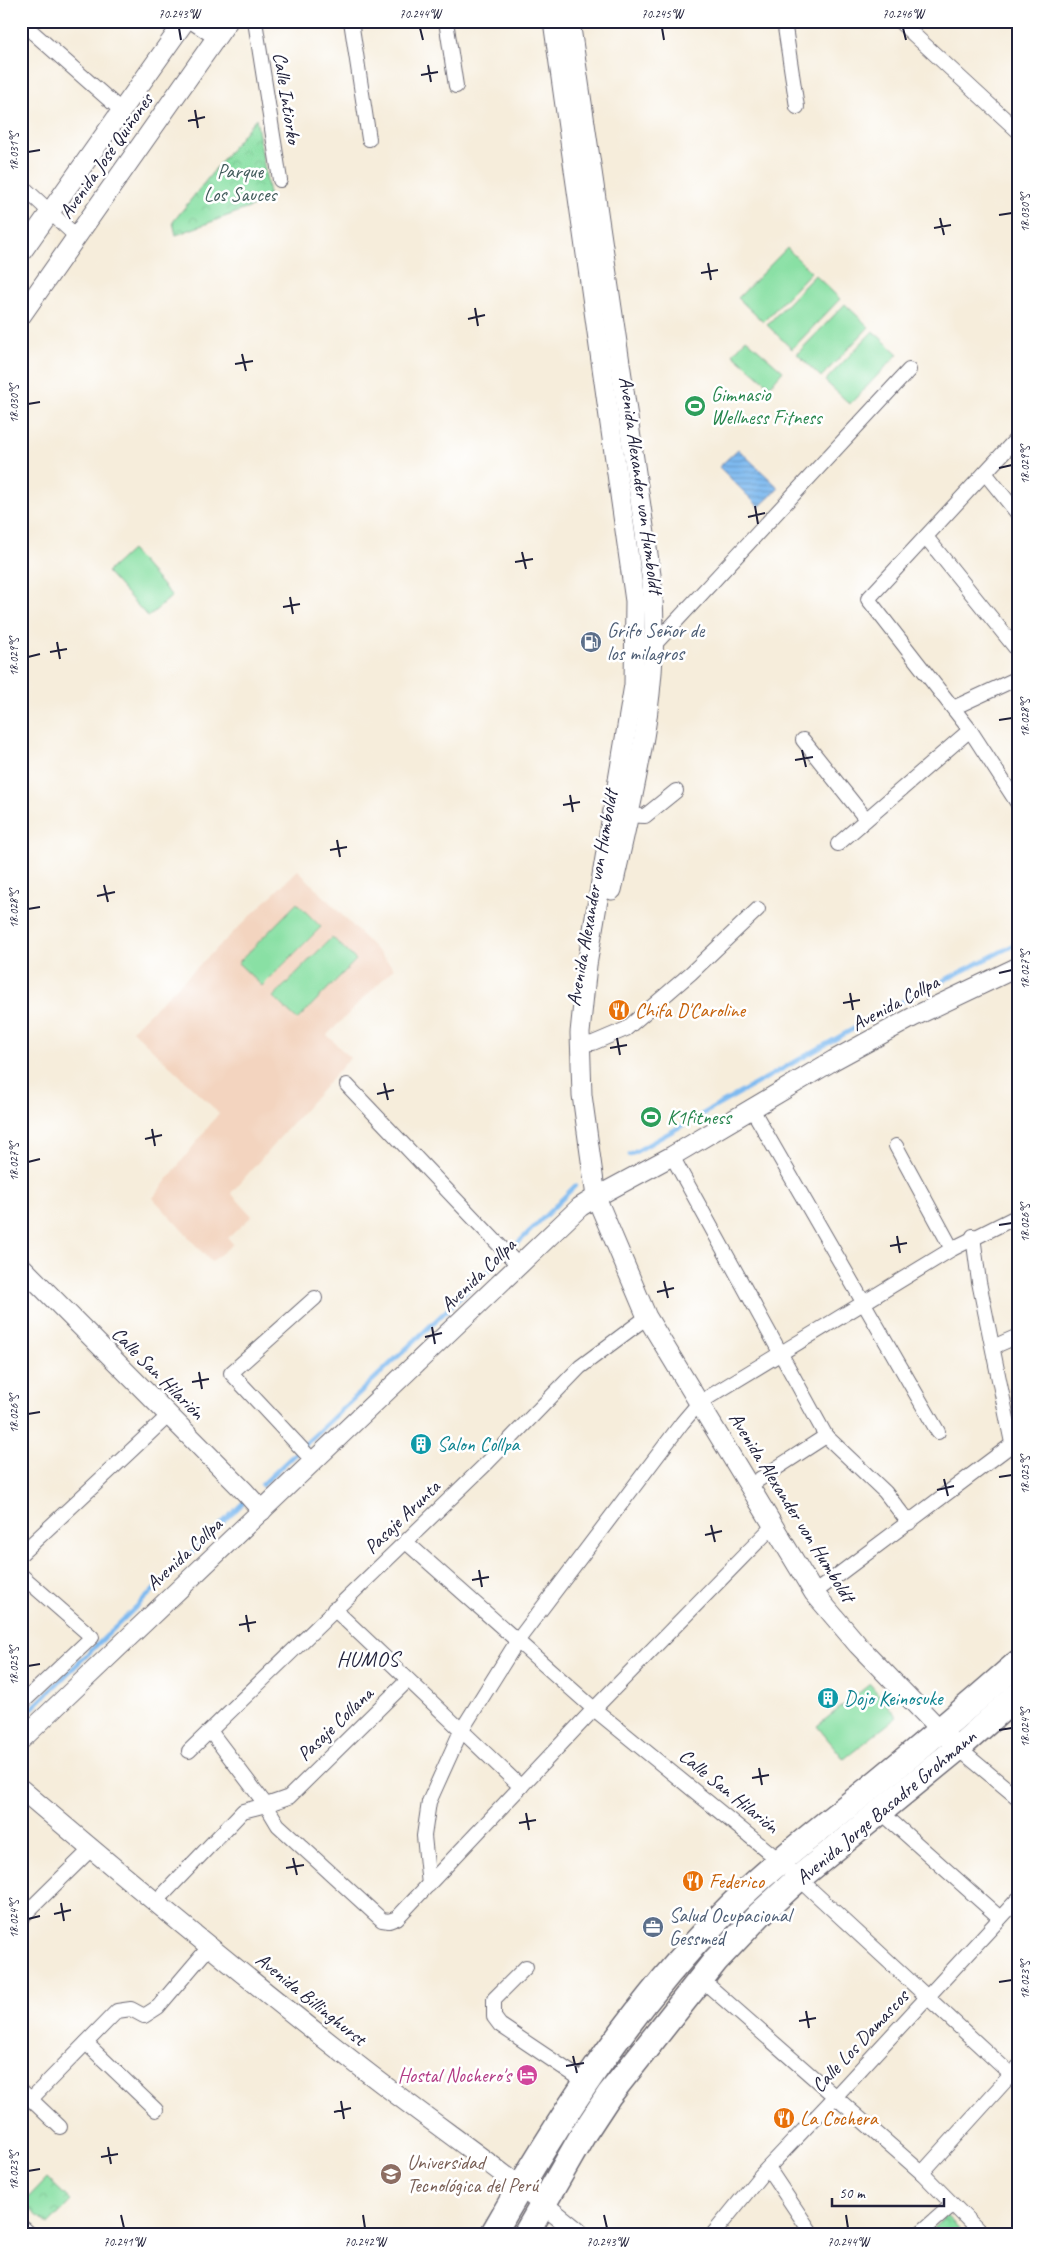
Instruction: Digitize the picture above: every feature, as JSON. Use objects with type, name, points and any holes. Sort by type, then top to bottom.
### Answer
[{"type":"highway","name":"Avenida Jorge Basadre Grohmann","points":[[493,2234],[519,2187],[585,2082],[626,2024],[671,1969],[720,1917],[780,1861],[941,1731],[1018,1663]]},
{"type":"highway","name":"Avenida Jorge Basadre Grohmann","points":[[526,2234],[584,2133],[609,2096],[701,1979],[754,1920],[799,1878],[958,1748],[1018,1695]]},
{"type":"main road","name":"Avenida José Quiñones","points":[[21,253],[123,112],[185,21]]},
{"type":"main road","name":"Avenida José Quiñones","points":[[21,316],[228,21]]},
{"type":"main road","name":"Avenida Alexander von Humboldt","points":[[553,21],[602,303]]},
{"type":"main road","name":"Avenida Alexander von Humboldt","points":[[570,21],[635,600],[645,645],[632,700],[621,815],[587,965],[586,1043],[582,1095],[601,1194],[618,1248],[647,1317],[814,1593],[858,1645],[958,1748]]},
{"type":"main road","name":"Avenida Collpa","points":[[21,1740],[580,1207],[672,1156],[834,1060],[906,1021],[1018,967]]},
{"type":"main road","name":"Calle San Hilarión","points":[[21,1266],[245,1492],[262,1512]]},
{"type":"main road","name":"Avenida Billinghurst","points":[[21,1789],[91,1849],[355,2063],[519,2187],[544,2203],[580,2234]]},
{"type":"street","points":[[190,21],[216,38]]},
{"type":"street","name":"Calle Intiorko","points":[[255,21],[280,180]]},
{"type":"street","points":[[351,21],[369,139]]},
{"type":"street","points":[[446,21],[456,86]]},
{"type":"street","points":[[784,21],[797,107]]},
{"type":"street","points":[[899,21],[904,28],[1018,131]]},
{"type":"street","points":[[21,22],[123,112]]},
{"type":"street","points":[[21,185],[77,237]]},
{"type":"street","points":[[645,645],[909,370]]},
{"type":"street","points":[[1018,437],[868,599],[1012,784],[1018,804]]},
{"type":"street","points":[[985,473],[1018,514]]},
{"type":"street","points":[[926,537],[1018,652]]},
{"type":"street","points":[[953,708],[1018,678]]},
{"type":"street","points":[[838,844],[970,730]]},
{"type":"street","points":[[803,740],[866,819]]},
{"type":"street","points":[[621,815],[645,816],[676,791]]},
{"type":"street","points":[[586,1043],[626,1028],[690,973],[758,909]]},
{"type":"street","points":[[347,1085],[520,1266]]},
{"type":"street","points":[[752,1109],[938,1432]]},
{"type":"street","points":[[896,1146],[952,1249]]},
{"type":"street","points":[[672,1156],[826,1436],[885,1492],[909,1523]]},
{"type":"street","points":[[428,1885],[424,1836],[429,1802],[461,1731],[518,1640],[656,1454],[700,1403],[974,1236],[1018,1216]]},
{"type":"street","points":[[814,1593],[1015,1442],[979,1282],[974,1236]]},
{"type":"street","points":[[314,1462],[231,1373],[315,1298]]},
{"type":"street","name":"Pasaje Arunta","points":[[189,1751],[488,1462],[580,1367],[647,1317]]},
{"type":"street","points":[[993,1347],[1018,1336]]},
{"type":"street","points":[[21,1554],[168,1416]]},
{"type":"street","points":[[750,1486],[826,1436]]},
{"type":"street","points":[[210,1731],[266,1804],[278,1825],[382,1920],[389,1921],[398,1918],[594,1709],[773,1526]]},
{"type":"street","name":"Calle San Hilarión","points":[[406,1542],[594,1709],[780,1861],[1015,2074]]},
{"type":"street","points":[[21,1575],[92,1637],[21,1704]]},
{"type":"street","points":[[334,1609],[521,1787]]},
{"type":"street","name":"Pasaje Collana","points":[[266,1804],[289,1797],[408,1680]]},
{"type":"street","name":"Avenida Alexander von Humboldt","points":[[958,1748],[1018,1798]]},
{"type":"street","points":[[156,1902],[243,1812],[266,1804]]},
{"type":"street","points":[[881,1812],[1000,1918]]},
{"type":"street","points":[[21,1918],[91,1849]]},
{"type":"street","name":"Calle Los Damascos","points":[[713,2234],[768,2168],[1018,1899]]},
{"type":"street","points":[[60,2126],[26,2095],[86,2043],[117,2011],[131,2009],[144,2016],[158,2007],[210,1946]]},
{"type":"street","points":[[526,1967],[494,1999],[494,2017],[500,2025],[585,2082]]},
{"type":"street","points":[[701,1979],[834,2098],[922,2173],[982,2234]]},
{"type":"street","points":[[86,2043],[156,2110]]},
{"type":"street","points":[[922,2173],[1015,2074]]},
{"type":"street","points":[[768,2168],[812,2234]]},
{"type":"street","points":[[919,2234],[952,2205]]},
{"type":"street","points":[[21,2226],[30,2234]]},
{"type":"shaded area","points":[[298,870],[394,968],[327,1035],[350,1058],[231,1193],[252,1216],[228,1238],[233,1244],[211,1262],[153,1198],[219,1113],[132,1030]]},
{"type":"green space","name":"Parque Los Sauces","points":[[256,118],[270,200],[176,235],[173,222]]},
{"type":"green space","points":[[787,248],[811,272],[763,322],[738,298]]},
{"type":"green space","points":[[815,275],[840,299],[792,349],[767,325]]},
{"type":"green space","points":[[845,304],[869,327],[821,377],[797,354]]},
{"type":"green space","points":[[873,331],[898,354],[850,404],[825,381]]},
{"type":"green space","points":[[746,339],[783,371],[770,386],[733,354]]},
{"type":"green space","points":[[131,550],[172,596],[148,617],[107,572]]},
{"type":"green space","points":[[297,903],[321,927],[262,986],[238,963]]},
{"type":"green space","points":[[332,937],[356,960],[297,1020],[273,997]]},
{"type":"green space","points":[[870,1684],[897,1717],[844,1759],[817,1726]]},
{"type":"green space","points":[[47,2178],[71,2201],[48,2225],[23,2203]]},
{"type":"green space","points":[[946,2216],[965,2234],[927,2234]]},
{"type":"water","points":[[738,449],[779,488],[759,507],[719,467]]},
{"type":"waterway","points":[[630,1155],[901,1002],[1018,943]]},
{"type":"waterway","points":[[516,1245],[575,1186]]},
{"type":"waterway","points":[[262,1485],[500,1260]]},
{"type":"waterway","points":[[21,1719],[245,1501]]},
{"type":"place","name":"Gimnasio Wellness Fitness","points":[[695,406]]},
{"type":"place","name":"Grifo Señor de los milagros","points":[[591,642]]},
{"type":"place","name":"Chifa D'Caroline","points":[[619,1010]]},
{"type":"place","name":"K1fitness","points":[[651,1117]]},
{"type":"place","name":"Salon Collpa","points":[[421,1444]]},
{"type":"place","name":"Dojo Keinosuke","points":[[828,1698]]},
{"type":"place","name":"Federico","points":[[693,1881]]},
{"type":"place","name":"Salud Ocupacional Gessmed","points":[[653,1927]]},
{"type":"place","name":"Hostal Nochero's","points":[[527,2075]]},
{"type":"place","name":"La Cochera","points":[[784,2118]]},
{"type":"place","name":"Universidad Tecnológica del Perú","points":[[391,2174]]},
{"type":"district","name":"HUMOS","points":[[368,1659]]}]
